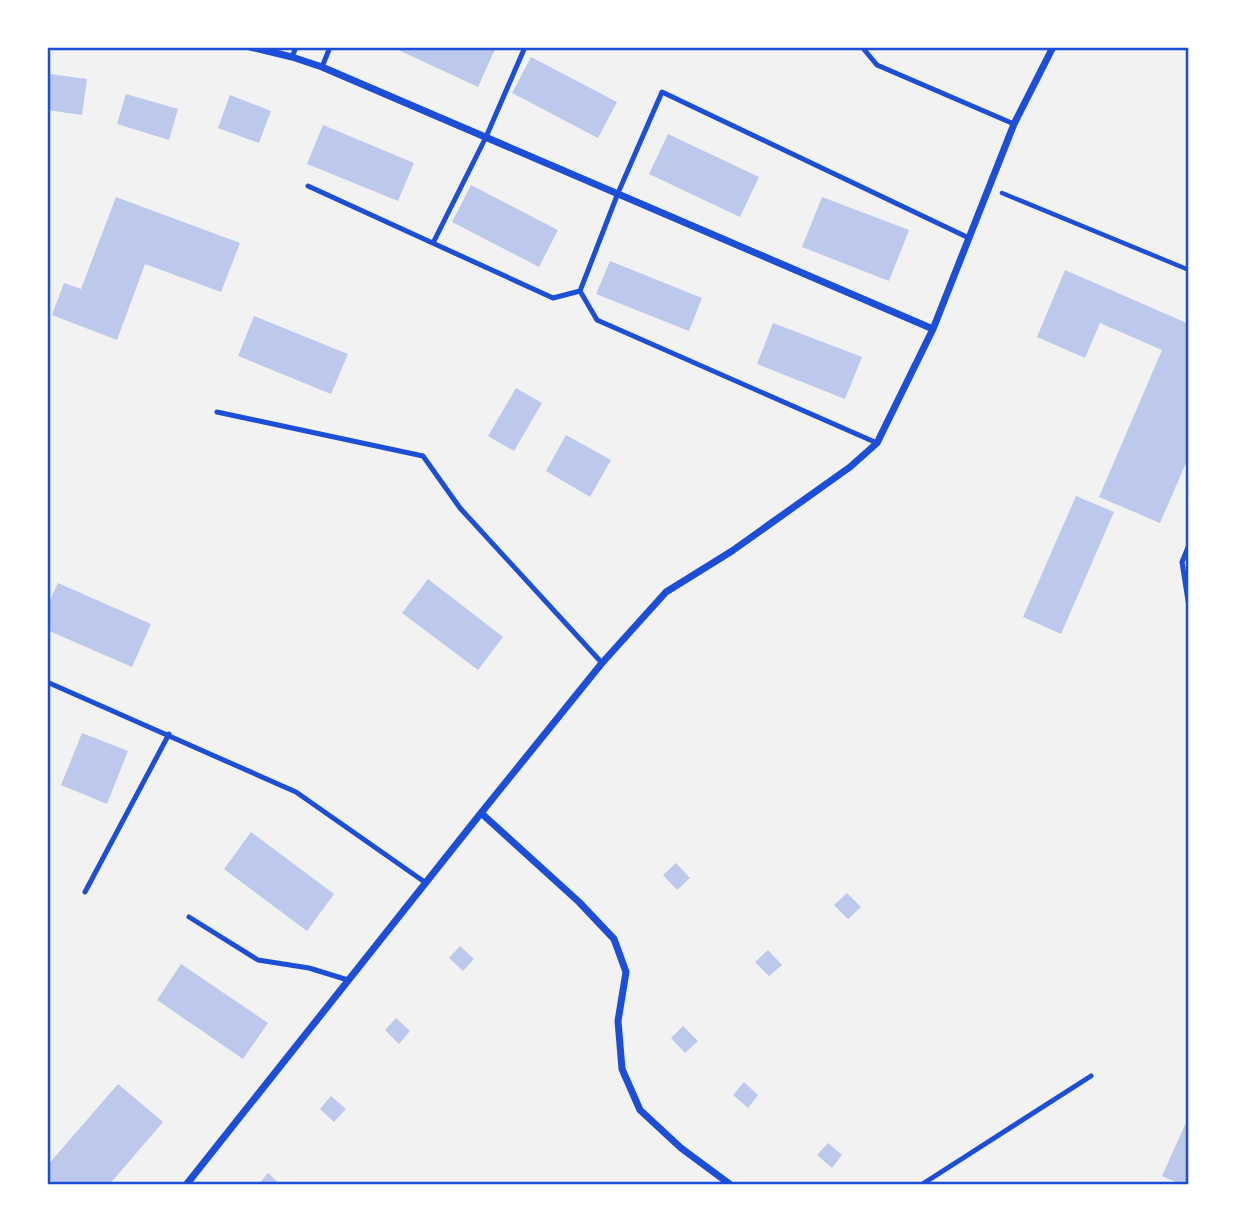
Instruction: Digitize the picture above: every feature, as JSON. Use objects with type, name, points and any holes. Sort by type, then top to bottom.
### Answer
[{"type":"street","points":[[250,47],[323,67],[933,328]]},
{"type":"street","points":[[186,1185],[602,663],[666,592],[732,551],[850,467],[877,443],[933,328],[1014,124],[1053,47]]},
{"type":"street","points":[[481,813],[579,902],[614,939],[626,972],[618,1021],[622,1069],[640,1110],[681,1148],[732,1185]]},
{"type":"lane","points":[[292,57],[296,47]]},
{"type":"lane","points":[[323,67],[330,47]]},
{"type":"lane","points":[[433,243],[486,137],[526,47]]},
{"type":"lane","points":[[862,47],[877,65],[1014,124]]},
{"type":"lane","points":[[580,291],[618,193],[662,92],[969,237]]},
{"type":"lane","points":[[308,186],[553,298],[580,291]]},
{"type":"lane","points":[[580,291],[597,320],[877,443]]},
{"type":"lane","points":[[217,412],[423,456],[460,508],[602,663]]},
{"type":"lane","points":[[1189,545],[1182,562],[1189,607]]},
{"type":"lane","points":[[47,682],[296,792],[426,883]]},
{"type":"lane","points":[[85,892],[169,734]]},
{"type":"lane","points":[[189,917],[258,960],[309,968],[348,980]]},
{"type":"lane","points":[[920,1185],[1091,1076]]},
{"type":"path","points":[[989,187],[1189,270]]},
{"type":"building","points":[[392,47],[496,47],[478,87]]},
{"type":"building","points":[[531,57],[617,102],[598,138],[512,93]]},
{"type":"building","points":[[50,74],[87,79],[82,115],[47,110]]},
{"type":"building","points":[[126,94],[178,109],[169,140],[117,124]]},
{"type":"building","points":[[230,95],[271,111],[259,143],[218,128]]},
{"type":"building","points":[[323,125],[414,163],[398,201],[307,164]]},
{"type":"building","points":[[668,134],[759,177],[740,217],[649,174]]},
{"type":"building","points":[[471,185],[558,230],[539,267],[452,222]]},
{"type":"building","points":[[116,197],[240,243],[221,292],[145,264],[117,340],[52,315],[64,283],[81,289]]},
{"type":"building","points":[[822,197],[909,230],[889,281],[802,247]]},
{"type":"building","points":[[610,261],[702,298],[689,331],[596,294]]},
{"type":"building","points":[[1065,270],[1189,324],[1189,456],[1160,523],[1099,497],[1162,350],[1100,323],[1085,358],[1037,337]]},
{"type":"building","points":[[254,316],[348,354],[331,394],[238,356]]},
{"type":"building","points":[[773,323],[862,357],[845,399],[757,364]]},
{"type":"building","points":[[516,388],[542,403],[514,451],[488,436]]},
{"type":"building","points":[[566,435],[611,460],[590,497],[546,471]]},
{"type":"building","points":[[1076,496],[1114,512],[1061,634],[1023,617]]},
{"type":"building","points":[[428,579],[503,637],[478,670],[402,613]]},
{"type":"building","points":[[58,583],[151,624],[132,667],[47,630],[47,606]]},
{"type":"building","points":[[82,733],[128,751],[107,804],[61,785]]},
{"type":"building","points":[[251,832],[334,894],[307,931],[224,869]]},
{"type":"building","points":[[676,863],[690,878],[677,890],[663,875]]},
{"type":"building","points":[[847,893],[861,907],[848,919],[834,905]]},
{"type":"building","points":[[460,946],[474,959],[463,971],[449,958]]},
{"type":"building","points":[[768,950],[782,965],[769,976],[755,962]]},
{"type":"building","points":[[181,964],[268,1023],[243,1059],[157,1000]]},
{"type":"building","points":[[396,1018],[410,1031],[399,1044],[385,1030]]},
{"type":"building","points":[[683,1026],[698,1041],[685,1053],[671,1038]]},
{"type":"building","points":[[744,1082],[758,1095],[748,1108],[733,1095]]},
{"type":"building","points":[[118,1084],[163,1122],[109,1185],[47,1185],[47,1166]]},
{"type":"building","points":[[331,1096],[346,1109],[334,1122],[320,1109]]},
{"type":"building","points":[[1189,1116],[1189,1185],[1182,1185],[1162,1176]]},
{"type":"building","points":[[828,1143],[842,1155],[832,1168],[817,1155]]},
{"type":"building","points":[[268,1173],[281,1185],[258,1185]]}]
